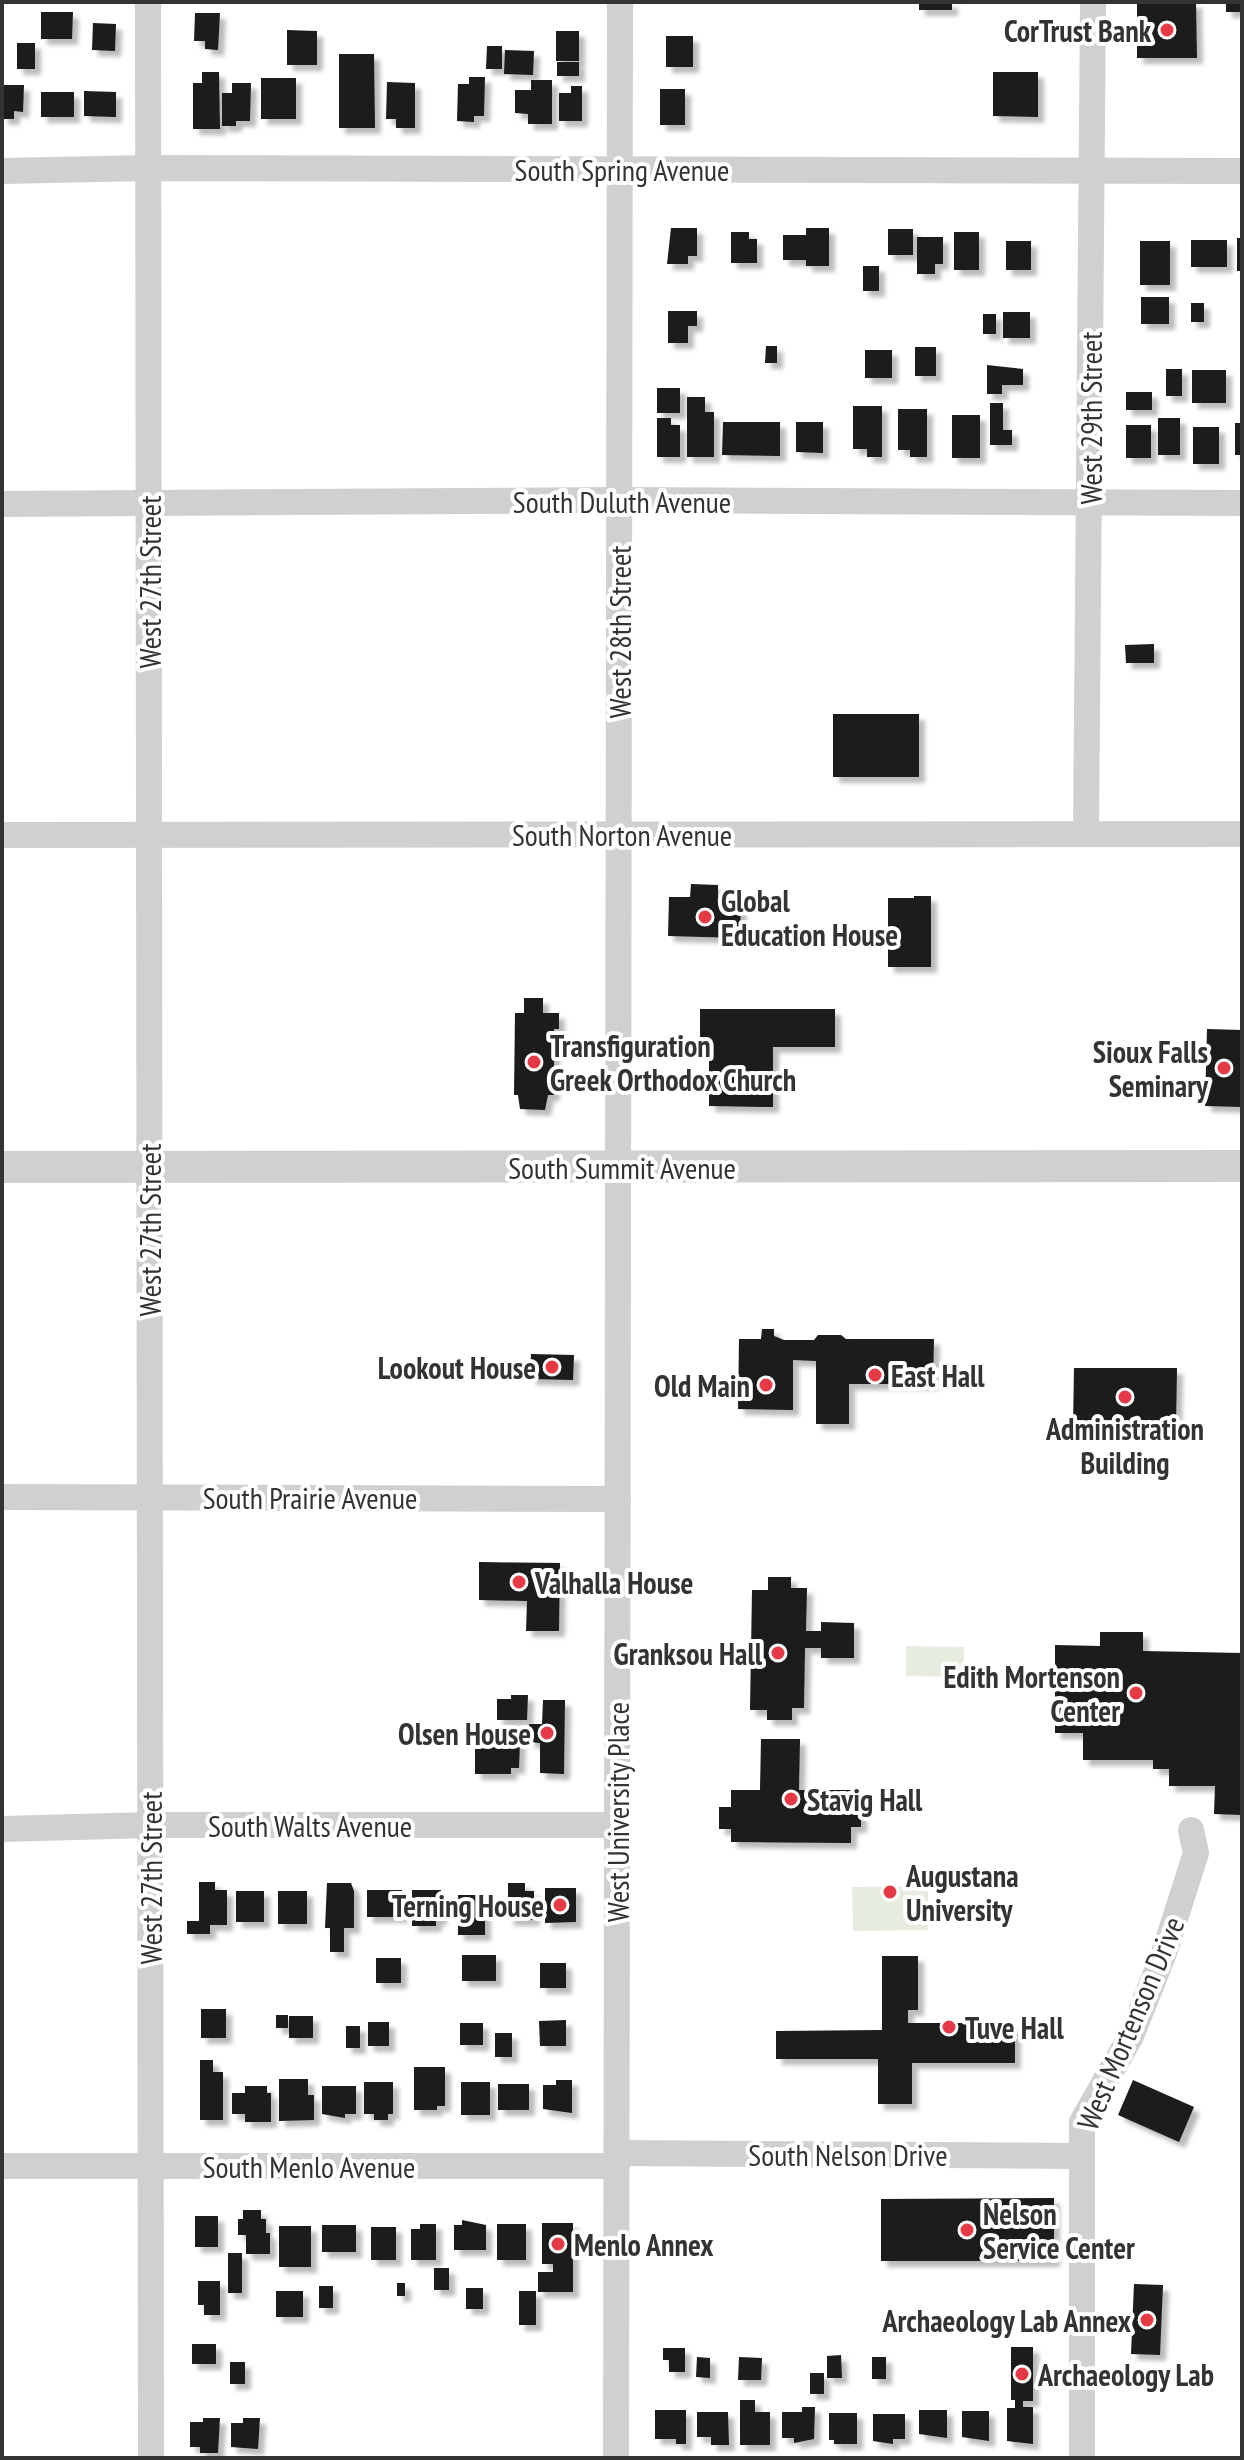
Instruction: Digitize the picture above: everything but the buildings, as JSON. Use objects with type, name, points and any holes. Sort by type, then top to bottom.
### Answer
[{"type":"street","name":"West 27th Street","points":[[148,2],[151,2458]]},
{"type":"street","name":"West 28th Street","points":[[618,1167],[620,2]]},
{"type":"street","name":"West 29th Street","points":[[1086,833],[1093,2]]},
{"type":"street","name":"South Spring Avenue","points":[[2,171],[148,168],[1242,171]]},
{"type":"street","name":"South Duluth Avenue","points":[[2,504],[619,500],[1242,503]]},
{"type":"street","name":"South Norton Avenue","points":[[2,835],[1242,834]]},
{"type":"street","name":"South Summit Avenue","points":[[2,1167],[1242,1166]]},
{"type":"street","name":"West University Place","points":[[616,2458],[618,1167]]},
{"type":"street","name":"South Prairie Avenue","points":[[2,1497],[618,1499]]},
{"type":"street","name":"South Walts Avenue","points":[[2,1829],[150,1825],[617,1825]]},
{"type":"street","name":"West Mortenson Drive","points":[[1082,2458],[1082,2122],[1131,2036],[1164,1953],[1196,1853],[1191,1830]]},
{"type":"street","name":"South Nelson Drive","points":[[617,2160],[1080,2156]]},
{"type":"street","name":"South Menlo Avenue","points":[[2,2166],[617,2160]]},
{"type":"shaded area","points":[[906,1646],[964,1647],[964,1677],[906,1676]]},
{"type":"shaded area","points":[[928,1886],[928,1930],[853,1931],[852,1887]]},
{"type":"place","name":"CorTrust Bank","points":[[1167,30]]},
{"type":"place","name":"Global Education House","points":[[705,917]]},
{"type":"place","name":"Transfiguration Greek Orthodox Church","points":[[534,1062]]},
{"type":"place","name":"Sioux Falls Seminary","points":[[1224,1068]]},
{"type":"place","name":"Lookout House","points":[[552,1367]]},
{"type":"place","name":"East Hall","points":[[875,1375]]},
{"type":"place","name":"Old Main","points":[[766,1385]]},
{"type":"place","name":"Administration Building","points":[[1125,1397]]},
{"type":"place","name":"Valhalla House","points":[[519,1582]]},
{"type":"place","name":"Granksou Hall","points":[[778,1653]]},
{"type":"place","name":"Edith Mortenson Center","points":[[1136,1693]]},
{"type":"place","name":"Olsen House","points":[[547,1733]]},
{"type":"place","name":"Stavig Hall","points":[[791,1799]]},
{"type":"place","name":"Augustana University","points":[[890,1892]]},
{"type":"place","name":"Terning House","points":[[560,1905]]},
{"type":"place","name":"Tuve Hall","points":[[949,2027]]},
{"type":"place","name":"Nelson Service Center","points":[[967,2230]]},
{"type":"place","name":"Menlo Annex","points":[[558,2244]]},
{"type":"place","name":"Archaeology Lab Annex","points":[[1147,2320]]},
{"type":"place","name":"Archaeology Lab","points":[[1022,2374]]}]
